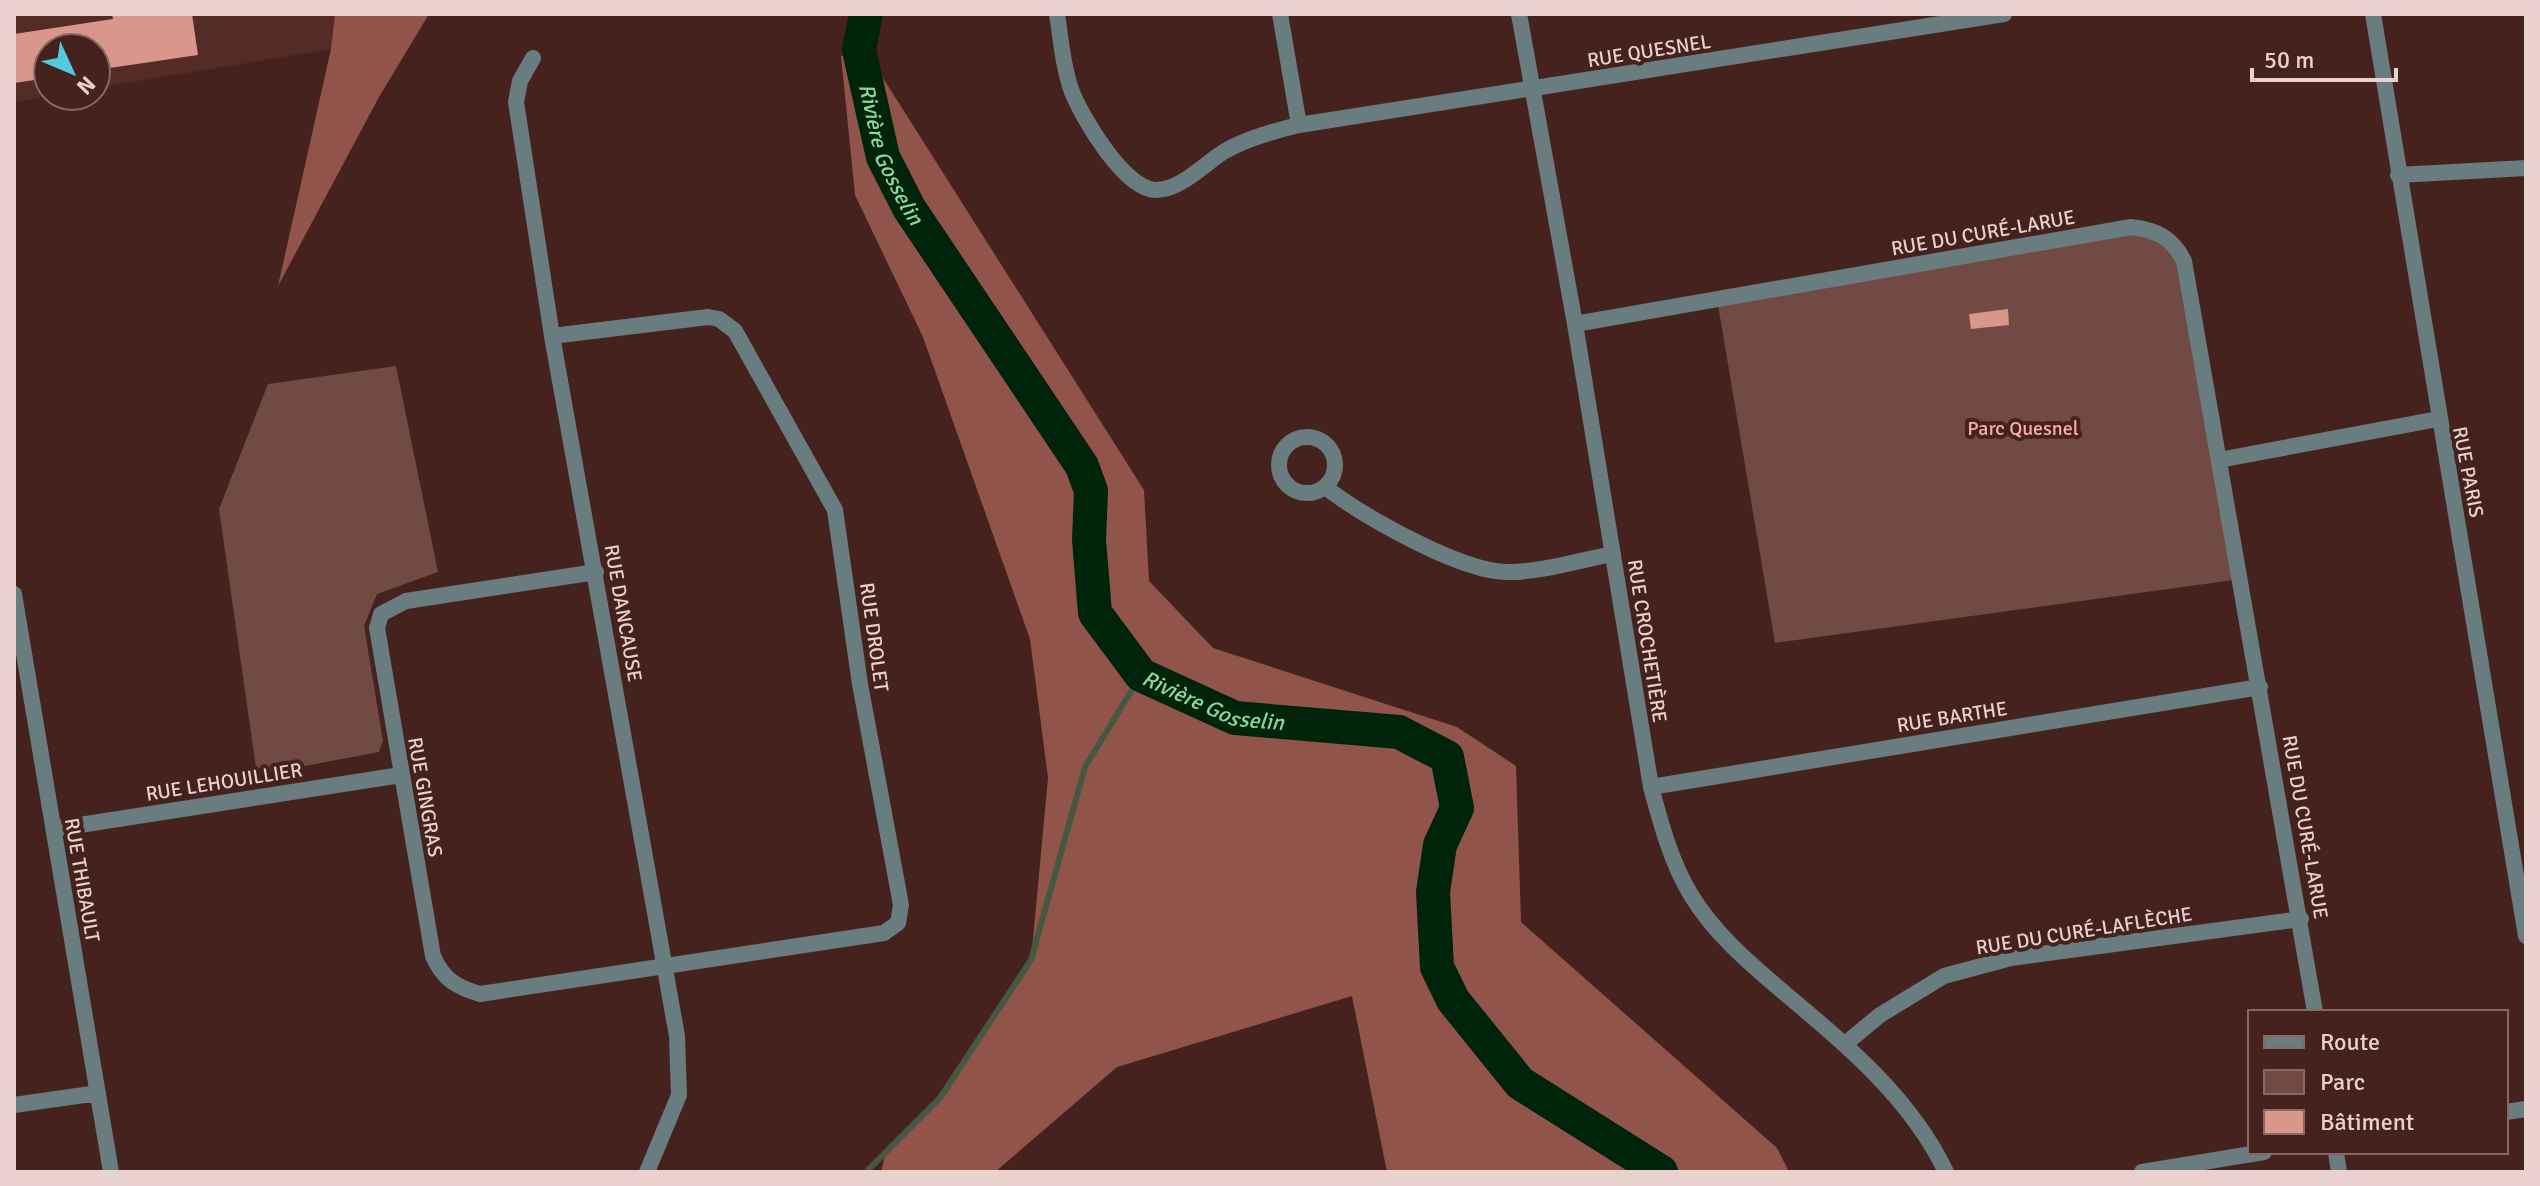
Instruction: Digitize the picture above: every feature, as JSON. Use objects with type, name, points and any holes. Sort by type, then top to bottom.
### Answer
[{"type":"street","name":"RUE QUESNEL","points":[[1057,14],[1065,68],[1073,94],[1120,171],[1138,186],[1158,190],[1181,181],[1225,151],[1258,135],[1299,125],[2004,14]]},
{"type":"street","points":[[1280,14],[1299,125]]},
{"type":"street","name":"RUE CROCHETIÈRE","points":[[1519,14],[1575,324],[1651,787],[1674,861],[1691,895],[1716,930],[1845,1044],[1917,1124],[1946,1172]]},
{"type":"street","name":"RUE PARIS","points":[[2373,14],[2438,419],[2483,659],[2526,936]]},
{"type":"street","name":"RUE DANCAUSE","points":[[533,58],[520,81],[516,102],[552,336],[677,1036],[679,1095],[647,1172]]},
{"type":"street","points":[[2398,175],[2526,168]]},
{"type":"street","name":"RUE DU CURÉ-LARUE","points":[[1575,324],[2131,227],[2153,230],[2176,244],[2184,261],[2315,1010]]},
{"type":"street","name":"RUE DROLET","points":[[552,336],[708,317],[730,325],[835,510],[838,526],[860,684],[901,905],[898,923],[884,933],[665,967]]},
{"type":"street","points":[[2219,460],[2438,419]]},
{"type":"street","points":[[1325,487],[1354,507],[1456,560],[1489,571],[1512,572],[1613,554]]},
{"type":"street","name":"RUE GINGRAS","points":[[596,572],[406,601],[381,614],[377,628],[401,775],[433,956],[440,973],[459,988],[480,994],[665,967]]},
{"type":"street","name":"RUE THIBAULT","points":[[14,594],[111,1172]]},
{"type":"street","name":"RUE BARTHE","points":[[1651,787],[2260,687]]},
{"type":"street","name":"RUE LEHOUILLIER","points":[[54,829],[401,775]]},
{"type":"street","name":"RUE DU CURÉ-LAFLÈCHE","points":[[1845,1044],[1880,1015],[1944,976],[2011,958],[2301,919]]},
{"type":"street","points":[[14,1105],[98,1093]]},
{"type":"street","points":[[2142,1172],[2252,1154]]},
{"type":"shaded area","points":[[14,14],[335,14],[331,49],[112,85],[112,32],[32,32],[32,99],[14,102]]},
{"type":"shaded area","points":[[335,14],[429,14],[379,97],[278,286],[331,49]]},
{"type":"shaded area","points":[[859,50],[876,67],[1144,490],[1149,581],[1213,648],[1457,727],[1516,766],[1521,922],[1777,1148],[1789,1172],[1387,1172],[1352,996],[1117,1067],[995,1172],[881,1172],[886,1151],[940,1098],[1031,960],[1048,778],[1030,639],[923,337],[855,195],[841,56]]},
{"type":"green space","name":"Parc Quesnel","points":[[2131,227],[2176,244],[2241,579],[1775,643],[1717,299]]},
{"type":"green space","points":[[396,366],[438,572],[377,594],[364,626],[383,741],[379,752],[257,775],[219,509],[268,384]]},
{"type":"building","points":[[112,14],[192,14],[198,55],[112,68],[112,32],[32,32],[32,80],[14,83],[14,34],[113,19]]},
{"type":"building","points":[[2008,309],[2009,325],[1971,329],[1969,314]]},
{"type":"waterway","name":"Rivière Gosselin","points":[[866,14],[859,50],[883,157],[909,208],[1082,466],[1091,491],[1089,540],[1095,613],[1141,675],[1235,718],[1399,732],[1447,757],[1457,808],[1440,845],[1433,892],[1437,967],[1453,1000],[1520,1083],[1661,1172]]},
{"type":"waterway","points":[[866,1172],[940,1098],[1031,960],[1085,767],[1141,675]]}]
